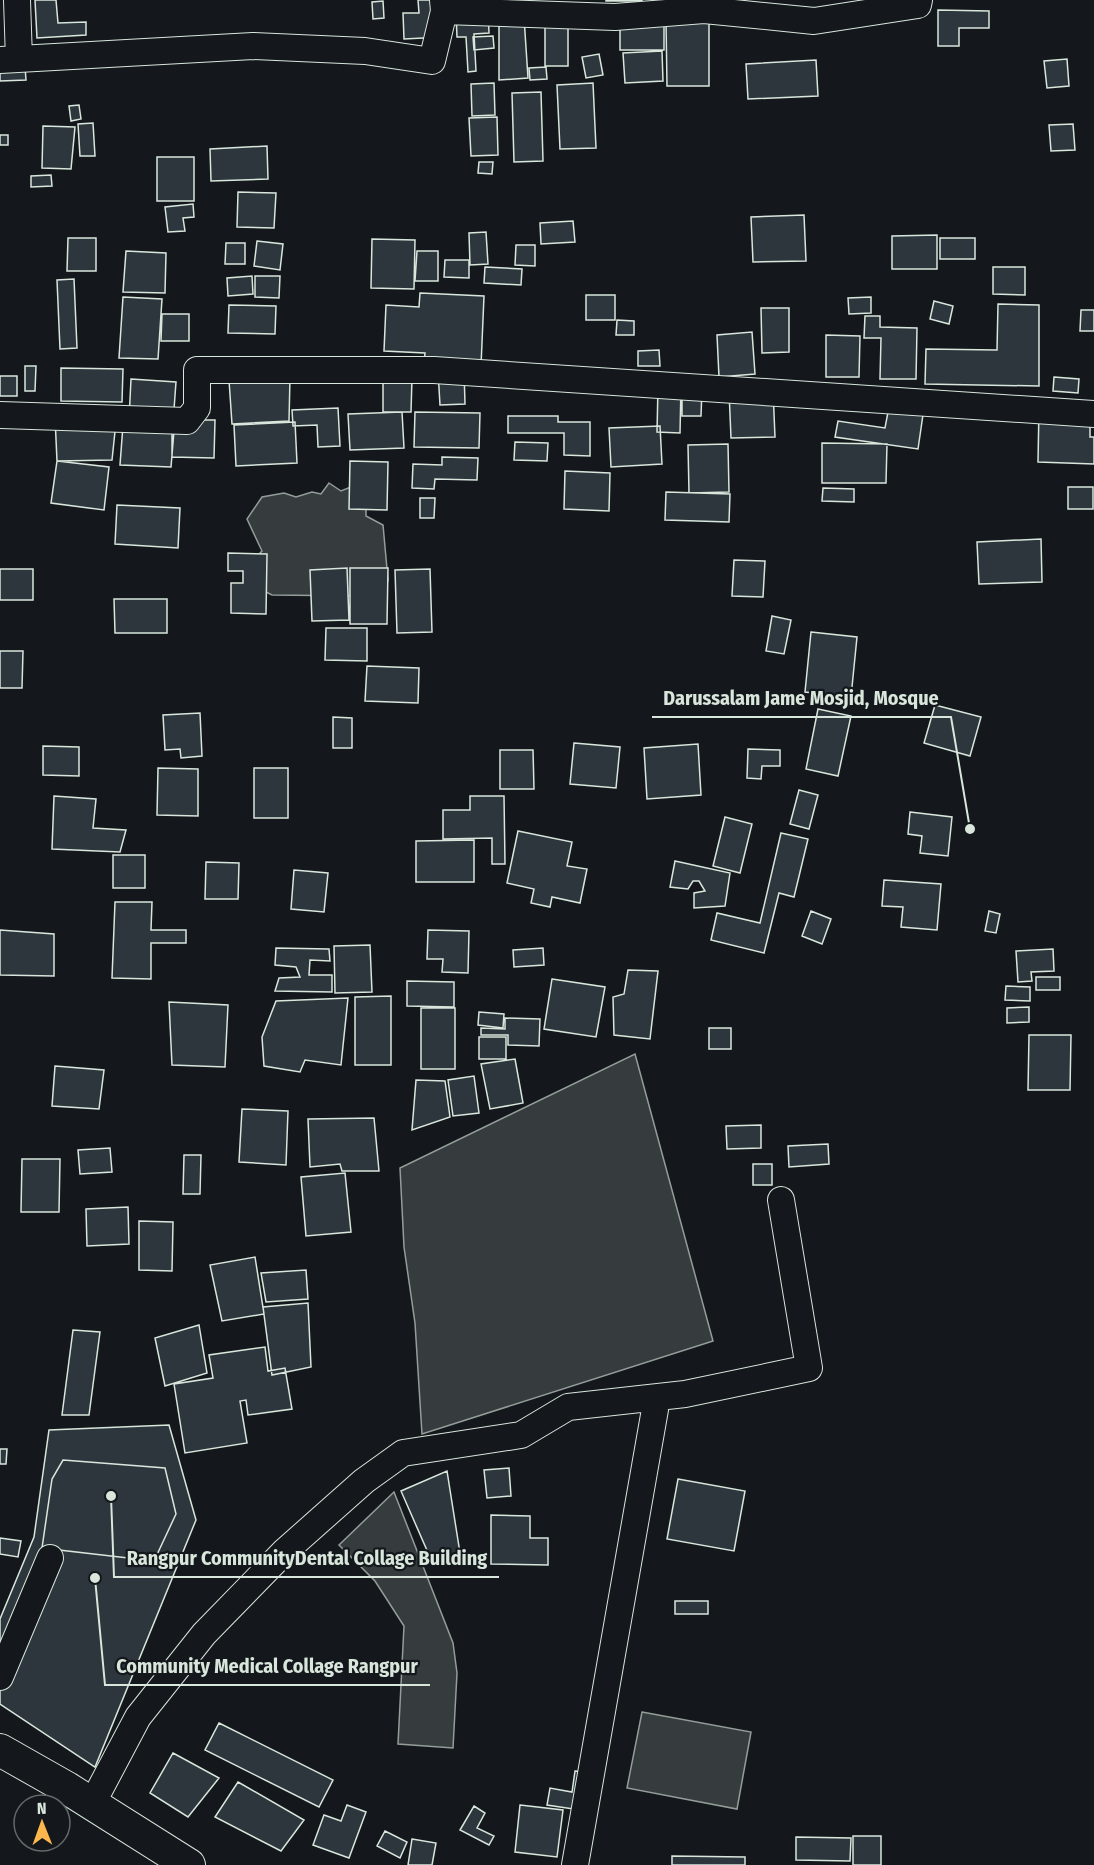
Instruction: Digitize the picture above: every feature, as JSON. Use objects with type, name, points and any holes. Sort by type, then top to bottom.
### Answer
[{"type":"main road","points":[[0,1750],[93,1804],[189,1865]]},
{"type":"street","points":[[17,0],[10,59],[253,46],[365,51],[432,61],[444,6],[615,17],[704,10],[814,21],[918,5],[919,0]]},
{"type":"street","points":[[0,415],[187,421],[197,408],[196,370],[434,370],[1094,414]]},
{"type":"street","points":[[93,1804],[138,1717],[204,1634],[284,1552],[364,1481],[403,1453],[521,1435],[568,1407],[685,1394],[809,1368],[781,1200]]},
{"type":"street","points":[[575,1865],[657,1398]]},
{"type":"street","points":[[0,1677],[50,1558]]},
{"type":"shaded area","points":[[329,483],[341,491],[356,485],[366,504],[366,516],[383,525],[388,580],[385,592],[361,596],[272,595],[262,590],[256,557],[262,551],[247,519],[262,497],[284,493],[296,497],[312,492],[321,494]]},
{"type":"shaded area","points":[[635,1054],[713,1341],[422,1434],[415,1323],[404,1247],[400,1168]]},
{"type":"shaded area","points":[[394,1492],[453,1643],[457,1673],[453,1748],[398,1744],[404,1626],[375,1581],[339,1545]]},
{"type":"shaded area","points":[[642,1712],[751,1732],[737,1809],[627,1788]]},
{"type":"building","points":[[35,0],[56,0],[58,23],[86,22],[86,35],[37,38]]},
{"type":"building","points":[[418,0],[442,0],[443,37],[404,39],[403,13],[419,13]]},
{"type":"building","points":[[642,0],[642,1],[606,1]]},
{"type":"building","points":[[383,1],[384,18],[373,19],[372,2]]},
{"type":"building","points":[[488,10],[489,33],[474,34],[476,71],[468,72],[466,37],[457,37],[456,13]]},
{"type":"building","points":[[938,10],[989,11],[989,28],[959,28],[959,46],[938,46]]},
{"type":"building","points":[[524,17],[528,78],[499,80],[499,19]]},
{"type":"building","points":[[620,18],[664,18],[664,50],[620,50]]},
{"type":"building","points":[[545,19],[568,19],[568,66],[545,66]]},
{"type":"building","points":[[666,21],[709,21],[709,86],[667,86]]},
{"type":"building","points":[[493,36],[494,48],[474,50],[473,37]]},
{"type":"building","points":[[662,51],[663,81],[625,83],[623,53]]},
{"type":"building","points":[[24,53],[26,80],[0,81],[0,54]]},
{"type":"building","points":[[599,54],[603,75],[586,78],[582,57]]},
{"type":"building","points":[[1067,59],[1069,86],[1047,88],[1044,61]]},
{"type":"building","points":[[816,60],[818,96],[748,99],[746,64]]},
{"type":"building","points":[[546,67],[547,79],[530,80],[529,68]]},
{"type":"building","points":[[494,83],[495,115],[472,116],[471,84]]},
{"type":"building","points":[[593,83],[596,148],[560,149],[557,85]]},
{"type":"building","points":[[541,92],[543,161],[514,162],[512,93]]},
{"type":"building","points":[[79,105],[81,119],[71,121],[69,106]]},
{"type":"building","points":[[497,117],[498,155],[471,156],[469,118]]},
{"type":"building","points":[[93,123],[95,156],[80,156],[78,124]]},
{"type":"building","points":[[1073,124],[1075,150],[1051,151],[1049,125]]},
{"type":"building","points":[[43,126],[75,127],[71,169],[42,168]]},
{"type":"building","points":[[0,135],[8,135],[8,145],[0,145]]},
{"type":"building","points":[[267,146],[268,179],[211,181],[210,149]]},
{"type":"building","points":[[157,157],[194,157],[194,201],[157,201]]},
{"type":"building","points":[[479,162],[493,162],[492,174],[478,173]]},
{"type":"building","points":[[51,175],[52,186],[31,187],[31,176]]},
{"type":"building","points":[[238,192],[276,193],[274,228],[237,227]]},
{"type":"building","points":[[193,204],[194,217],[183,218],[185,231],[168,232],[165,207]]},
{"type":"building","points":[[804,215],[806,261],[753,262],[751,217]]},
{"type":"building","points":[[573,221],[575,242],[541,244],[540,223]]},
{"type":"building","points":[[486,232],[488,264],[470,265],[469,233]]},
{"type":"building","points":[[937,235],[937,269],[892,269],[892,236]]},
{"type":"building","points":[[68,238],[96,238],[96,271],[67,271]]},
{"type":"building","points":[[940,238],[975,238],[975,259],[940,259]]},
{"type":"building","points":[[372,239],[415,240],[414,289],[371,288]]},
{"type":"building","points":[[257,241],[283,244],[280,270],[254,266]]},
{"type":"building","points":[[226,243],[245,243],[245,264],[225,264]]},
{"type":"building","points":[[516,245],[535,245],[535,266],[515,265]]},
{"type":"building","points":[[126,251],[166,253],[165,293],[123,292]]},
{"type":"building","points":[[417,251],[438,251],[438,281],[415,281]]},
{"type":"building","points":[[445,260],[469,260],[469,278],[444,277]]},
{"type":"building","points":[[485,267],[522,269],[521,285],[484,283]]},
{"type":"building","points":[[993,267],[1025,267],[1025,295],[993,294]]},
{"type":"building","points":[[252,276],[253,294],[228,296],[227,278]]},
{"type":"building","points":[[255,276],[280,276],[279,298],[255,297]]},
{"type":"building","points":[[74,279],[77,348],[60,349],[57,280]]},
{"type":"building","points":[[420,293],[484,296],[481,366],[424,363],[425,353],[384,351],[386,305],[419,307]]},
{"type":"building","points":[[586,295],[615,295],[615,320],[586,320]]},
{"type":"building","points":[[123,297],[162,299],[158,359],[119,358]]},
{"type":"building","points":[[871,297],[871,313],[849,314],[848,298]]},
{"type":"building","points":[[934,301],[953,306],[949,324],[930,319]]},
{"type":"building","points":[[998,304],[1039,305],[1039,386],[925,384],[926,349],[997,350]]},
{"type":"building","points":[[229,305],[276,306],[275,334],[228,333]]},
{"type":"building","points":[[761,308],[789,308],[789,352],[762,353]]},
{"type":"building","points":[[1081,310],[1094,310],[1094,331],[1080,331]]},
{"type":"building","points":[[162,314],[189,314],[189,341],[161,341]]},
{"type":"building","points":[[865,316],[880,316],[880,327],[917,328],[916,379],[880,379],[881,338],[864,338]]},
{"type":"building","points":[[617,320],[634,321],[634,335],[616,335]]},
{"type":"building","points":[[752,332],[755,374],[719,377],[717,335]]},
{"type":"building","points":[[826,335],[860,336],[859,377],[826,377]]},
{"type":"building","points":[[659,350],[660,366],[638,366],[638,351]]},
{"type":"building","points":[[25,366],[36,366],[35,391],[25,391]]},
{"type":"building","points":[[61,368],[123,369],[122,402],[61,401]]},
{"type":"building","points":[[464,370],[465,404],[440,405],[438,371]]},
{"type":"building","points":[[0,376],[17,376],[17,396],[0,396]]},
{"type":"building","points":[[290,377],[289,421],[232,424],[229,380]]},
{"type":"building","points":[[1054,377],[1079,379],[1078,393],[1053,391]]},
{"type":"building","points":[[383,378],[412,378],[411,412],[383,412]]},
{"type":"building","points":[[131,379],[176,382],[173,423],[129,420]]},
{"type":"building","points":[[658,387],[681,387],[680,433],[657,432]]},
{"type":"building","points":[[682,389],[702,389],[701,416],[682,416]]},
{"type":"building","points":[[773,390],[775,437],[731,438],[729,391]]},
{"type":"building","points":[[926,394],[918,449],[835,437],[838,421],[885,428],[888,412]]},
{"type":"building","points":[[338,408],[340,446],[318,447],[317,425],[293,426],[292,410]]},
{"type":"building","points":[[1039,408],[1090,409],[1090,437],[1094,437],[1094,464],[1038,462]]},
{"type":"building","points":[[402,412],[404,448],[350,450],[348,414]]},
{"type":"building","points":[[415,412],[480,413],[479,448],[414,447]]},
{"type":"building","points":[[508,416],[558,416],[558,422],[590,422],[590,456],[564,455],[564,433],[508,433]]},
{"type":"building","points":[[55,417],[116,422],[112,460],[57,461]]},
{"type":"building","points":[[172,420],[215,420],[214,458],[172,457]]},
{"type":"building","points":[[295,422],[297,463],[236,466],[234,425]]},
{"type":"building","points":[[123,425],[174,431],[171,467],[120,465]]},
{"type":"building","points":[[660,426],[662,464],[611,467],[609,428]]},
{"type":"building","points":[[515,442],[548,443],[547,461],[514,460]]},
{"type":"building","points":[[822,443],[887,444],[886,483],[822,483]]},
{"type":"building","points":[[728,444],[729,492],[689,493],[688,445]]},
{"type":"building","points":[[442,457],[478,458],[477,480],[435,479],[434,489],[412,488],[413,464],[442,465]]},
{"type":"building","points":[[57,461],[109,467],[104,510],[51,503]]},
{"type":"building","points":[[350,461],[388,462],[387,510],[349,509]]},
{"type":"building","points":[[565,471],[610,473],[609,511],[564,509]]},
{"type":"building","points":[[1068,487],[1093,487],[1093,509],[1068,509]]},
{"type":"building","points":[[823,488],[854,489],[854,502],[822,501]]},
{"type":"building","points":[[666,492],[730,494],[729,522],[665,520]]},
{"type":"building","points":[[420,498],[435,498],[434,518],[420,518]]},
{"type":"building","points":[[117,505],[180,508],[178,548],[115,544]]},
{"type":"building","points":[[1041,539],[1042,582],[979,584],[977,542]]},
{"type":"building","points":[[228,553],[267,554],[266,614],[231,613],[231,583],[243,583],[243,571],[228,571]]},
{"type":"building","points":[[734,560],[765,561],[763,597],[732,596]]},
{"type":"building","points":[[347,568],[349,620],[312,621],[310,570]]},
{"type":"building","points":[[350,568],[388,568],[387,624],[350,624]]},
{"type":"building","points":[[0,569],[33,569],[33,600],[0,600]]},
{"type":"building","points":[[430,569],[432,632],[397,633],[395,570]]},
{"type":"building","points":[[114,599],[167,599],[167,633],[115,633]]},
{"type":"building","points":[[772,616],[791,620],[784,654],[766,651]]},
{"type":"building","points":[[326,628],[367,628],[367,661],[325,660]]},
{"type":"building","points":[[811,632],[857,637],[851,697],[805,692]]},
{"type":"building","points":[[0,651],[23,651],[22,688],[0,688]]},
{"type":"building","points":[[367,666],[419,668],[418,703],[365,701]]},
{"type":"building","points":[[935,705],[981,717],[970,756],[924,743]]},
{"type":"building","points":[[818,709],[851,716],[838,776],[806,769]]},
{"type":"building","points":[[200,713],[202,756],[181,758],[180,749],[165,750],[163,715]]},
{"type":"building","points":[[333,717],[352,718],[352,748],[333,748]]},
{"type":"building","points":[[574,743],[620,747],[616,788],[570,784]]},
{"type":"building","points":[[698,744],[701,795],[647,799],[644,748]]},
{"type":"building","points":[[43,746],[79,747],[79,776],[43,775]]},
{"type":"building","points":[[748,749],[780,750],[780,766],[762,766],[761,779],[747,778]]},
{"type":"building","points":[[500,750],[533,750],[534,789],[500,789]]},
{"type":"building","points":[[158,768],[198,769],[198,816],[157,815]]},
{"type":"building","points":[[254,768],[288,768],[288,818],[254,818]]},
{"type":"building","points":[[799,790],[818,795],[809,829],[790,824]]},
{"type":"building","points":[[54,796],[96,799],[93,828],[126,830],[120,852],[52,849]]},
{"type":"building","points":[[470,796],[504,796],[505,864],[492,864],[492,838],[443,839],[443,810],[470,810]]},
{"type":"building","points":[[910,812],[952,817],[948,856],[920,853],[922,836],[908,834]]},
{"type":"building","points":[[725,817],[752,824],[740,873],[713,866]]},
{"type":"building","points":[[518,831],[572,842],[567,866],[587,869],[580,903],[552,897],[550,907],[531,903],[534,889],[507,883]]},
{"type":"building","points":[[781,833],[808,839],[794,897],[779,893],[764,953],[711,940],[717,913],[760,923]]},
{"type":"building","points":[[474,840],[474,882],[416,882],[416,841]]},
{"type":"building","points":[[113,855],[145,855],[145,888],[113,888]]},
{"type":"building","points":[[675,861],[730,873],[725,906],[694,908],[694,893],[705,891],[699,881],[693,881],[688,889],[670,887]]},
{"type":"building","points":[[206,862],[239,863],[238,899],[205,899]]},
{"type":"building","points":[[294,870],[328,873],[324,912],[291,909]]},
{"type":"building","points":[[884,880],[941,884],[937,930],[901,927],[903,907],[882,906]]},
{"type":"building","points":[[115,902],[152,902],[151,930],[186,930],[186,943],[151,943],[151,979],[112,978]]},
{"type":"building","points":[[811,911],[831,919],[822,944],[802,936]]},
{"type":"building","points":[[989,911],[1000,914],[996,933],[985,931]]},
{"type":"building","points":[[0,930],[54,934],[54,976],[0,975]]},
{"type":"building","points":[[428,930],[469,931],[468,973],[442,972],[443,959],[427,959]]},
{"type":"building","points":[[370,945],[372,992],[335,993],[334,946]]},
{"type":"building","points":[[276,948],[329,949],[330,961],[310,960],[309,975],[332,975],[332,992],[275,991],[279,978],[300,977],[296,967],[275,965]]},
{"type":"building","points":[[543,948],[544,965],[514,967],[513,950]]},
{"type":"building","points":[[1053,949],[1054,971],[1031,972],[1032,981],[1018,982],[1016,951]]},
{"type":"building","points":[[628,970],[658,971],[650,1039],[614,1035],[613,997],[624,994]]},
{"type":"building","points":[[1036,977],[1060,977],[1060,990],[1036,990]]},
{"type":"building","points":[[552,979],[605,987],[596,1037],[544,1029]]},
{"type":"building","points":[[407,981],[454,982],[454,1007],[407,1006]]},
{"type":"building","points":[[1006,986],[1030,987],[1030,1001],[1005,1000]]},
{"type":"building","points":[[391,996],[391,1065],[355,1065],[355,997]]},
{"type":"building","points":[[348,998],[341,1065],[305,1060],[300,1072],[264,1066],[262,1037],[276,1001]]},
{"type":"building","points":[[169,1002],[228,1005],[225,1067],[172,1065]]},
{"type":"building","points":[[1029,1007],[1029,1022],[1007,1023],[1007,1008]]},
{"type":"building","points":[[421,1008],[455,1008],[455,1069],[421,1069]]},
{"type":"building","points":[[479,1012],[504,1014],[503,1028],[478,1025]]},
{"type":"building","points":[[505,1018],[540,1019],[539,1046],[508,1045],[508,1035],[481,1035],[481,1028],[505,1029]]},
{"type":"building","points":[[709,1028],[731,1028],[731,1049],[709,1049]]},
{"type":"building","points":[[1029,1035],[1071,1035],[1070,1090],[1028,1090]]},
{"type":"building","points":[[479,1037],[506,1037],[506,1059],[479,1059]]},
{"type":"building","points":[[515,1059],[523,1103],[490,1109],[481,1064]]},
{"type":"building","points":[[55,1066],[104,1070],[99,1109],[52,1106]]},
{"type":"building","points":[[474,1076],[479,1113],[453,1116],[448,1080]]},
{"type":"building","points":[[416,1080],[445,1081],[450,1117],[412,1130]]},
{"type":"building","points":[[242,1109],[288,1111],[286,1165],[239,1162]]},
{"type":"building","points":[[374,1118],[379,1171],[342,1171],[340,1164],[310,1167],[308,1119]]},
{"type":"building","points":[[761,1125],[761,1148],[727,1149],[726,1126]]},
{"type":"building","points":[[828,1144],[829,1164],[789,1167],[788,1146]]},
{"type":"building","points":[[110,1148],[112,1172],[80,1174],[78,1150]]},
{"type":"building","points":[[184,1155],[201,1155],[200,1194],[183,1194]]},
{"type":"building","points":[[22,1159],[60,1159],[59,1212],[21,1212]]},
{"type":"building","points":[[753,1164],[772,1164],[772,1185],[753,1185]]},
{"type":"building","points":[[345,1173],[351,1232],[306,1236],[301,1177]]},
{"type":"building","points":[[128,1207],[129,1244],[87,1246],[86,1209]]},
{"type":"building","points":[[139,1221],[173,1222],[172,1271],[139,1270]]},
{"type":"building","points":[[255,1257],[264,1314],[222,1321],[210,1265]]},
{"type":"building","points":[[306,1270],[308,1299],[266,1302],[261,1273]]},
{"type":"building","points":[[308,1303],[311,1367],[272,1375],[263,1307]]},
{"type":"building","points":[[199,1325],[207,1373],[165,1386],[155,1338]]},
{"type":"building","points":[[73,1330],[100,1332],[89,1415],[62,1415]]},
{"type":"building","points":[[265,1347],[268,1371],[285,1368],[292,1409],[248,1415],[246,1400],[240,1401],[247,1443],[185,1453],[174,1384],[213,1378],[209,1355]]},
{"type":"building","points":[[169,1425],[196,1520],[95,1767],[0,1704],[0,1619],[34,1537],[49,1430]]},
{"type":"building","points":[[0,1449],[7,1449],[6,1464],[0,1464]]},
{"type":"building","points":[[63,1460],[165,1468],[176,1514],[154,1561],[42,1548],[52,1479]]},
{"type":"building","points":[[509,1468],[511,1496],[487,1498],[484,1470]]},
{"type":"building","points":[[447,1471],[460,1553],[433,1564],[401,1491]]},
{"type":"building","points":[[678,1479],[745,1491],[734,1551],[667,1539]]},
{"type":"building","points":[[491,1515],[530,1516],[530,1538],[548,1538],[548,1565],[491,1564]]},
{"type":"building","points":[[0,1538],[21,1541],[18,1557],[0,1554]]},
{"type":"building","points":[[675,1601],[708,1601],[708,1614],[675,1614]]},
{"type":"building","points":[[219,1723],[333,1780],[319,1807],[205,1750]]},
{"type":"building","points":[[173,1753],[219,1778],[188,1817],[150,1793]]},
{"type":"building","points":[[575,1771],[585,1772],[580,1810],[547,1805],[550,1788],[572,1792]]},
{"type":"building","points":[[238,1782],[304,1820],[281,1851],[215,1817]]},
{"type":"building","points":[[347,1805],[366,1812],[349,1858],[313,1845],[324,1815],[341,1821]]},
{"type":"building","points":[[520,1805],[563,1810],[557,1857],[515,1852]]},
{"type":"building","points":[[474,1806],[485,1813],[477,1828],[494,1836],[489,1845],[460,1830]]},
{"type":"building","points":[[385,1831],[407,1842],[400,1858],[377,1846]]},
{"type":"building","points":[[853,1836],[881,1836],[881,1865],[853,1865]]},
{"type":"building","points":[[796,1837],[851,1838],[850,1861],[796,1860]]},
{"type":"building","points":[[412,1839],[436,1843],[432,1865],[408,1865]]},
{"type":"building","points":[[672,1856],[745,1857],[745,1865],[672,1865]]},
{"type":"place","name":"Darussalam Jame Mosjid, Mosque","points":[[970,829]]},
{"type":"place","name":"Rangpur CommunityDental Collage Building","points":[[111,1496]]},
{"type":"place","name":"Community Medical Collage Rangpur","points":[[95,1578]]}]
